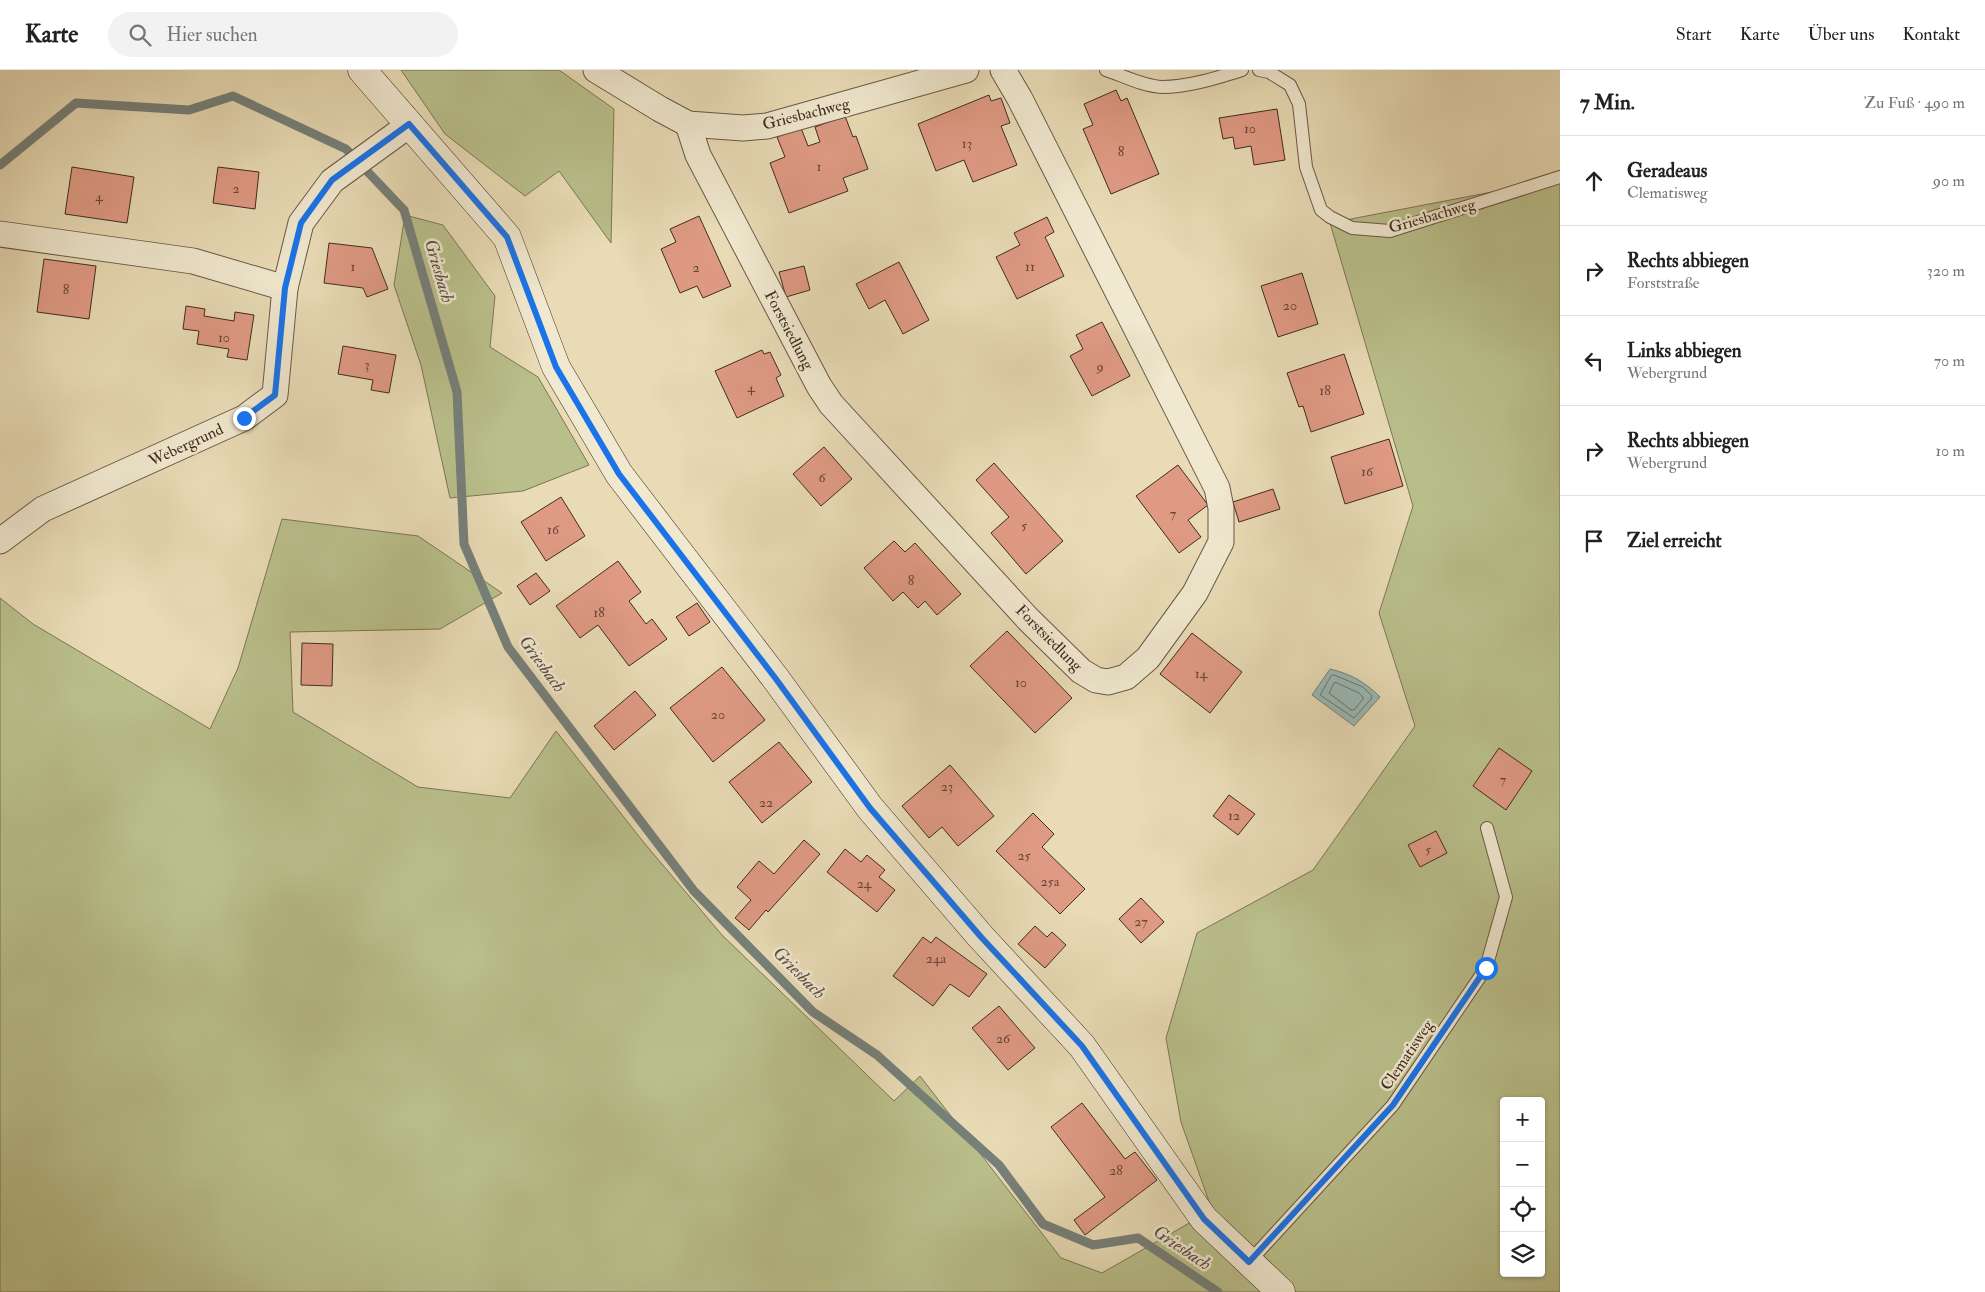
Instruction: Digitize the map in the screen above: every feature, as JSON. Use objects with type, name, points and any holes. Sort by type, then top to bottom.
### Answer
[{"type":"street","points":[[362,70],[507,237],[556,367],[619,474],[776,679],[870,808],[981,937],[1082,1046],[1204,1219],[1281,1292]]},
{"type":"street","name":"Griesbachweg","points":[[596,70],[688,124],[743,128],[767,126],[966,70]]},
{"type":"street","name":"Forstsiedlung","points":[[688,124],[698,155],[818,386],[827,398],[1028,619],[1081,671],[1096,680],[1108,682],[1126,677],[1148,658],[1195,593],[1221,542],[1221,508],[1217,488],[1020,99],[1002,70]]},
{"type":"street","name":"Webergrund","points":[[0,541],[43,509],[244,418],[275,395],[285,288],[301,223],[332,180],[409,124]]},
{"type":"street","points":[[0,234],[193,261],[285,288]]},
{"type":"lane","points":[[1106,70],[1140,82],[1162,87],[1206,81],[1242,70]]},
{"type":"lane","name":"Griesbachweg","points":[[1259,70],[1269,72],[1290,85],[1299,104],[1306,167],[1321,210],[1330,217],[1352,228],[1390,231],[1560,177]]},
{"type":"lane","name":"Clematisweg","points":[[1249,1262],[1393,1105],[1486,968],[1506,897],[1488,828]]},
{"type":"green space","points":[[401,70],[559,70],[614,109],[611,243],[559,171],[525,196],[445,134]]},
{"type":"green space","points":[[1560,179],[1560,1292],[0,1292],[0,598],[33,624],[210,729],[238,668],[282,519],[418,536],[502,593],[440,629],[290,632],[293,712],[418,787],[510,798],[556,731],[645,844],[722,935],[894,1101],[920,1076],[1061,1258],[1102,1273],[1212,1210],[1181,1122],[1166,1038],[1197,933],[1313,870],[1415,726],[1379,613],[1413,506],[1330,223]]},
{"type":"green space","points":[[405,215],[443,225],[495,296],[490,347],[538,377],[589,465],[523,491],[450,498],[421,365],[394,285]]},
{"type":"water","points":[[1330,669],[1357,679],[1380,697],[1354,726],[1312,695]]},
{"type":"building","points":[[1116,90],[1121,101],[1127,98],[1159,174],[1111,194],[1083,129],[1093,125],[1084,104]]},
{"type":"building","points":[[989,95],[991,101],[1001,98],[1010,123],[1001,126],[1017,165],[973,182],[964,160],[936,171],[918,124]]},
{"type":"building","points":[[1277,109],[1285,160],[1254,165],[1251,146],[1235,149],[1233,137],[1223,139],[1219,118]]},
{"type":"building","points":[[845,116],[853,137],[856,136],[868,169],[843,178],[848,191],[789,213],[770,163],[785,157],[777,137],[801,128],[808,146],[820,142],[815,127]]},
{"type":"building","points":[[72,167],[134,177],[127,223],[65,214]]},
{"type":"building","points":[[218,167],[259,172],[255,209],[213,203]]},
{"type":"building","points":[[699,216],[731,286],[703,298],[697,286],[680,293],[661,249],[676,242],[670,229]]},
{"type":"building","points":[[1047,217],[1054,232],[1045,237],[1064,276],[1017,299],[996,257],[1020,245],[1014,233]]},
{"type":"building","points":[[329,243],[372,248],[388,289],[367,297],[363,288],[324,283]]},
{"type":"building","points":[[44,259],[96,266],[89,319],[37,312]]},
{"type":"building","points":[[899,262],[929,320],[903,334],[885,300],[869,309],[856,284]]},
{"type":"building","points":[[804,266],[810,290],[786,297],[779,272]]},
{"type":"building","points":[[1302,273],[1318,324],[1278,337],[1261,286]]},
{"type":"building","points":[[186,306],[205,309],[204,316],[234,321],[235,312],[254,315],[247,360],[227,357],[229,349],[197,344],[199,331],[183,329]]},
{"type":"building","points":[[1102,322],[1130,376],[1092,396],[1070,356],[1083,349],[1076,335]]},
{"type":"building","points":[[343,346],[396,355],[389,393],[371,390],[373,380],[338,374]]},
{"type":"building","points":[[762,350],[764,354],[770,352],[781,375],[776,378],[784,396],[737,418],[715,371]]},
{"type":"building","points":[[1344,354],[1364,414],[1311,432],[1303,406],[1299,407],[1287,373]]},
{"type":"building","points":[[1389,439],[1403,486],[1345,504],[1331,457]]},
{"type":"building","points":[[824,447],[852,479],[821,506],[793,474]]},
{"type":"building","points":[[994,463],[1063,541],[1026,574],[991,533],[1009,517],[976,480]]},
{"type":"building","points":[[1178,465],[1208,505],[1188,520],[1201,537],[1179,553],[1136,496]]},
{"type":"building","points":[[1273,489],[1280,509],[1239,522],[1233,502]]},
{"type":"building","points":[[561,497],[585,536],[546,561],[521,522]]},
{"type":"building","points":[[894,541],[905,552],[915,543],[961,594],[937,615],[925,601],[918,608],[903,592],[893,601],[864,568]]},
{"type":"building","points":[[618,561],[641,592],[629,601],[646,624],[652,619],[667,639],[629,666],[598,625],[580,638],[556,606]]},
{"type":"building","points":[[536,573],[550,591],[530,605],[517,586]]},
{"type":"building","points":[[697,603],[710,622],[689,636],[676,617]]},
{"type":"building","points":[[1007,631],[1072,698],[1035,733],[970,666]]},
{"type":"building","points":[[1192,633],[1242,672],[1210,713],[1160,674]]},
{"type":"building","points":[[302,643],[333,644],[332,686],[301,685]]},
{"type":"building","points":[[722,667],[765,720],[713,762],[670,708]]},
{"type":"building","points":[[635,691],[656,715],[614,750],[594,726]]},
{"type":"building","points":[[779,742],[812,782],[762,823],[729,782]]},
{"type":"building","points":[[1499,748],[1532,771],[1506,810],[1473,786]]},
{"type":"building","points":[[950,765],[994,816],[958,846],[942,827],[929,838],[902,806]]},
{"type":"building","points":[[1229,795],[1255,814],[1238,835],[1213,816]]},
{"type":"building","points":[[1033,813],[1054,834],[1042,847],[1085,889],[1060,914],[996,851]]},
{"type":"building","points":[[1436,831],[1447,853],[1420,867],[1408,845]]},
{"type":"building","points":[[804,840],[820,854],[768,912],[766,910],[749,930],[735,918],[751,900],[737,887],[759,861],[774,874]]},
{"type":"building","points":[[845,849],[861,862],[867,855],[885,870],[879,877],[895,890],[877,912],[827,872]]},
{"type":"building","points":[[1141,898],[1164,922],[1141,943],[1119,919]]},
{"type":"building","points":[[1035,926],[1047,937],[1052,932],[1066,945],[1045,968],[1018,944]]},
{"type":"building","points":[[923,937],[931,943],[936,937],[987,974],[969,997],[950,984],[933,1006],[893,976]]},
{"type":"building","points":[[999,1006],[1035,1048],[1008,1070],[972,1028]]},
{"type":"building","points":[[1082,1103],[1125,1159],[1135,1152],[1157,1180],[1085,1235],[1074,1220],[1105,1197],[1051,1127]]},
{"type":"waterway","name":"Griesbach","points":[[0,165],[76,103],[189,110],[233,96],[346,149],[404,210],[457,392],[464,544],[508,647],[694,891],[813,1012],[877,1055],[999,1165],[1043,1224],[1093,1245],[1138,1238],[1218,1292]]},
{"type":"route","points":[[244,418],[275,395],[285,288],[301,223],[332,180],[409,124],[507,237],[556,367],[619,474],[776,679],[870,808],[981,937],[1082,1046],[1204,1219],[1249,1262],[1393,1105],[1486,968]]}]
